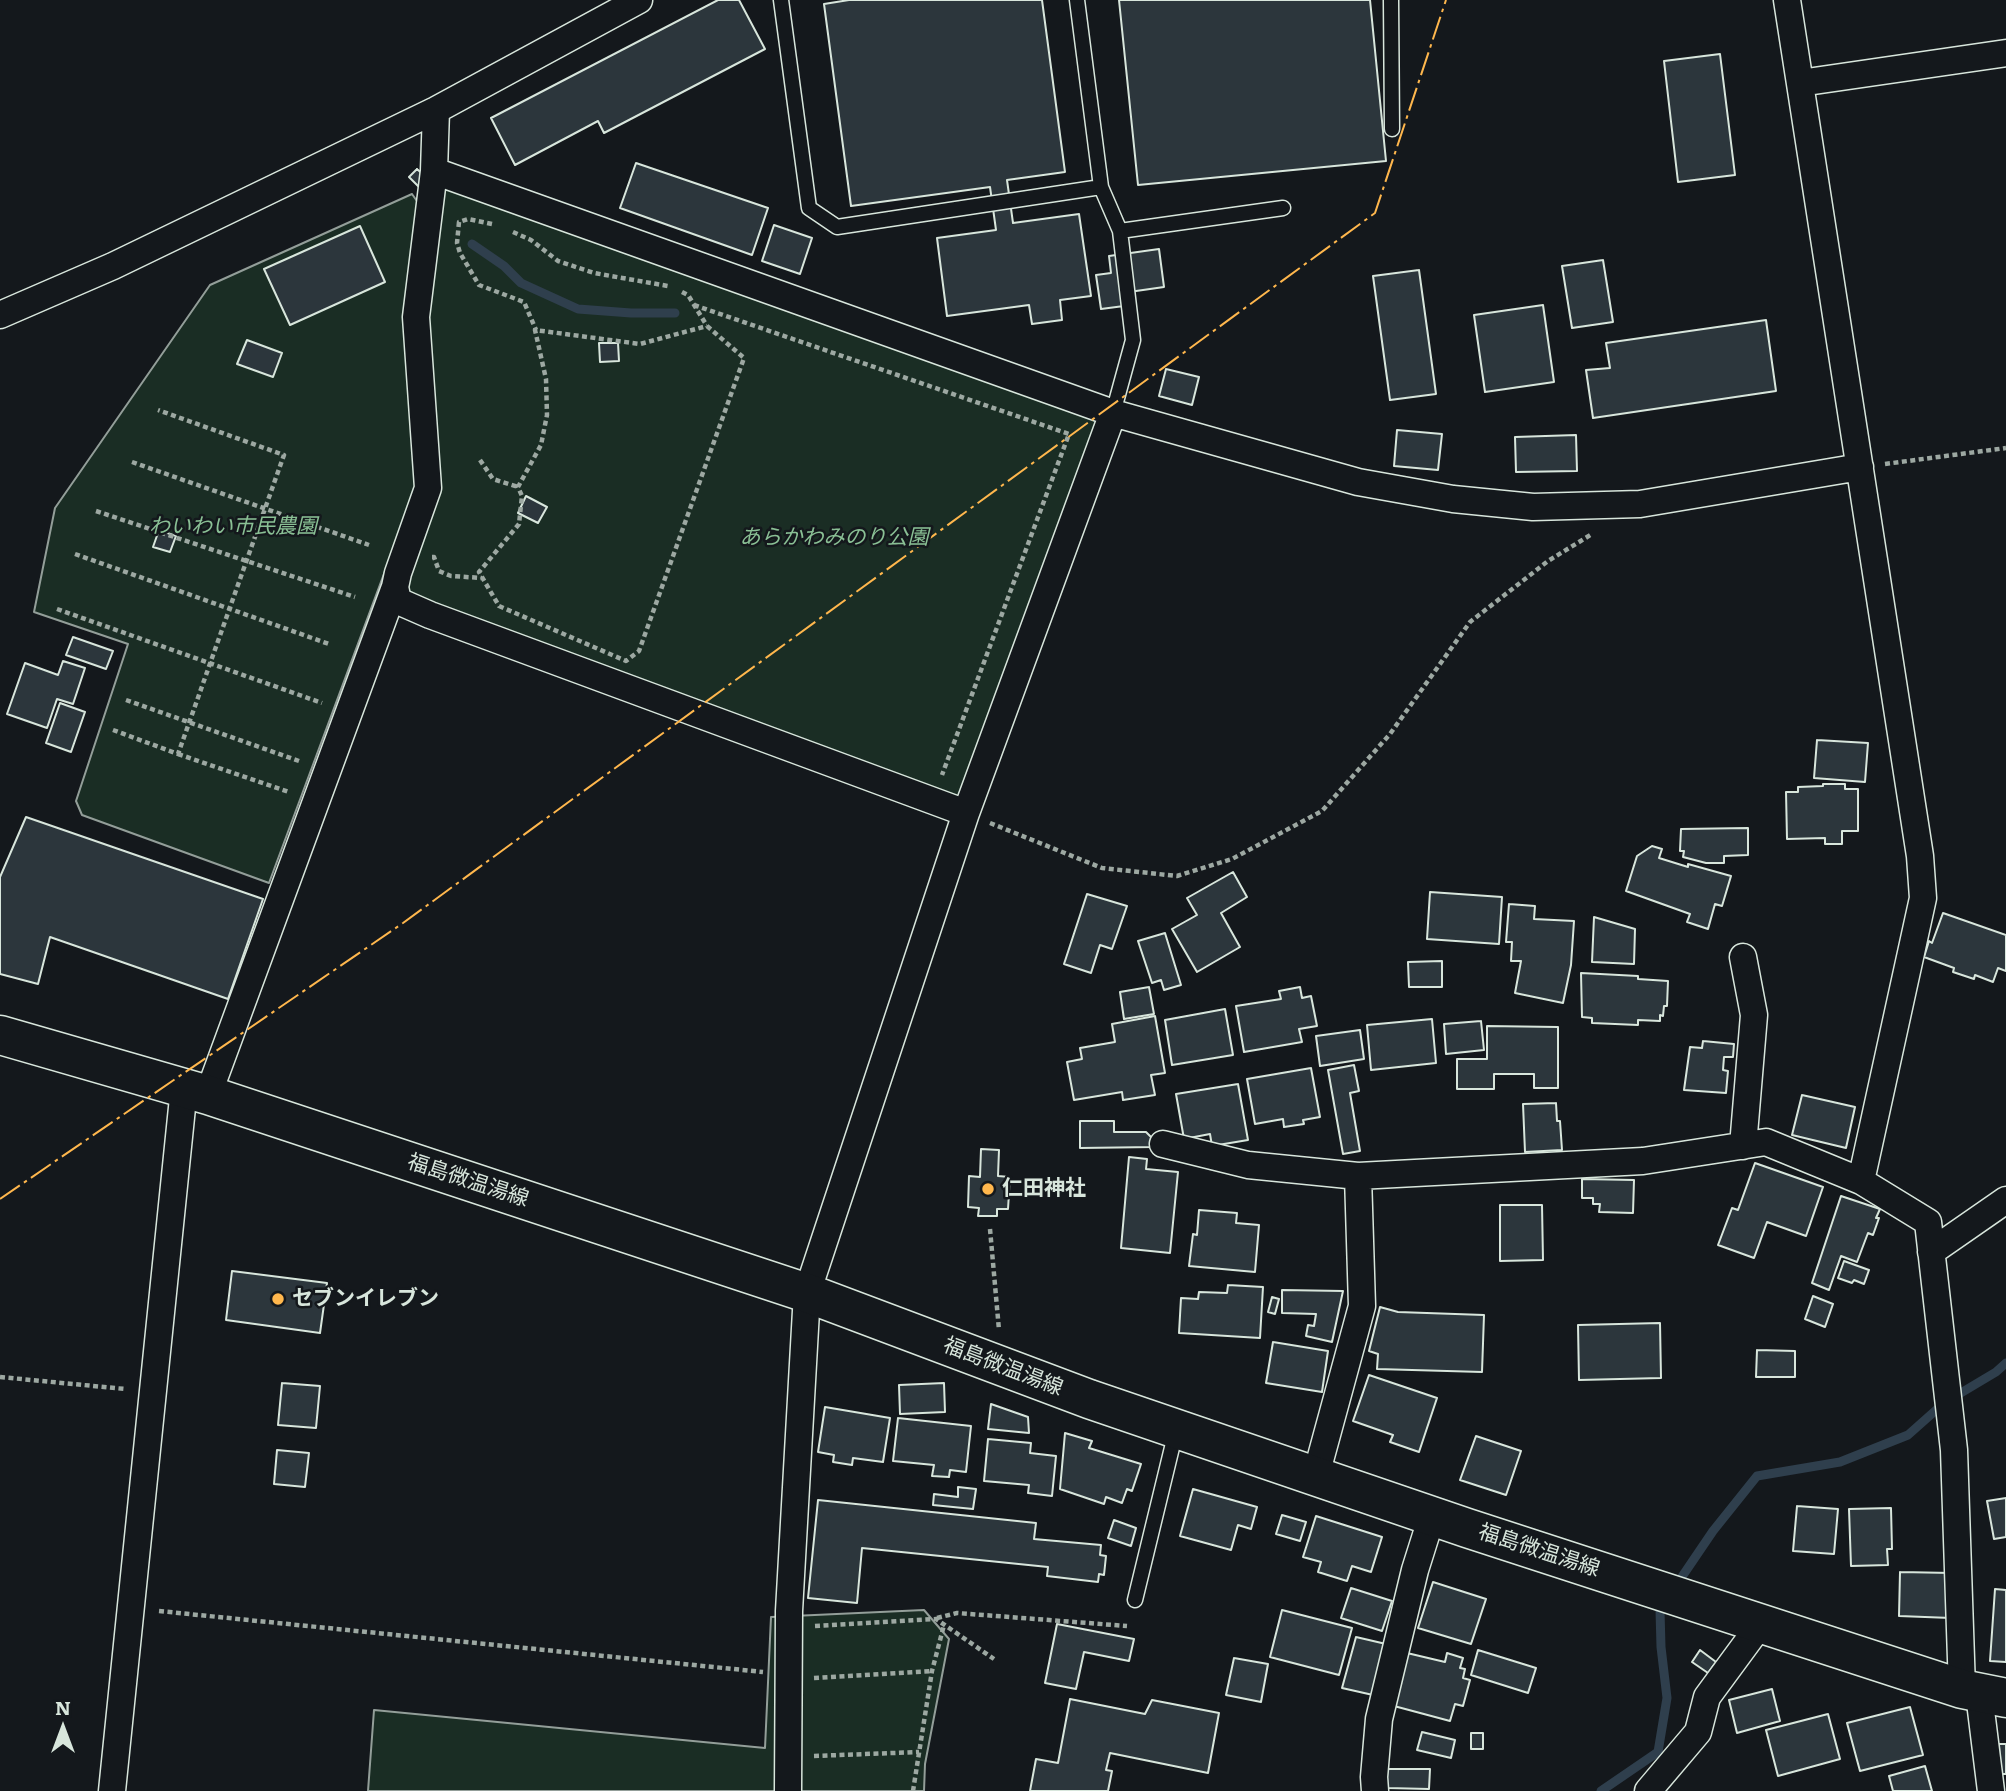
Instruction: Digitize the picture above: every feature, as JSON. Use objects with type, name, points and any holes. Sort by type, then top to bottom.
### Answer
[{"type":"main road","name":"福島微温湯線","points":[[0,1035],[196,1091],[807,1293],[1089,1399],[1706,1608],[1982,1694]]},
{"type":"street","points":[[0,315],[113,266],[436,110],[639,0]]},
{"type":"street","points":[[1787,0],[1920,856],[1923,898],[1861,1181]]},
{"type":"street","points":[[1800,83],[2006,53]]},
{"type":"street","points":[[111,1791],[154,1392],[196,1091],[395,587],[428,488],[416,317],[434,171],[436,110]]},
{"type":"street","points":[[434,171],[1113,413],[1358,482],[1453,499],[1532,507],[1640,504],[1860,467]]},
{"type":"street","points":[[788,1791],[789,1628],[807,1293],[966,813],[1113,413]]},
{"type":"street","points":[[395,587],[398,601],[430,615],[966,813]]},
{"type":"street","points":[[1743,957],[1754,1015],[1743,1146]]},
{"type":"street","points":[[1163,1144],[1248,1165],[1358,1176],[1643,1161],[1766,1142],[1861,1181],[1928,1222],[1982,1694],[1990,1791]]},
{"type":"street","points":[[1316,1475],[1362,1306],[1358,1176]]},
{"type":"street","points":[[1930,1252],[2006,1200]]},
{"type":"street","points":[[1375,1791],[1378,1718],[1415,1570],[1432,1516]]},
{"type":"street","points":[[1648,1791],[1698,1732],[1707,1697],[1760,1625]]},
{"type":"lane","points":[[781,0],[809,208],[837,227],[1101,187]]},
{"type":"lane","points":[[1077,0],[1101,187],[1120,231],[1133,340],[1113,413]]},
{"type":"lane","points":[[1391,0],[1392,129]]},
{"type":"lane","points":[[1120,231],[1283,208]]},
{"type":"lane","points":[[1135,1600],[1177,1428]]},
{"type":"path","points":[[500,226],[468,219],[459,222],[457,243],[479,285],[524,302],[536,330],[546,379],[547,415],[541,445],[518,487]]},
{"type":"path","points":[[510,231],[531,240],[558,261],[594,272],[672,287],[688,295],[707,326],[744,358],[639,651],[626,661]]},
{"type":"path","points":[[694,305],[1069,434],[942,776],[929,771]]},
{"type":"path","points":[[536,330],[640,344],[707,326]]},
{"type":"path","points":[[158,410],[284,455],[178,754]]},
{"type":"path","points":[[1860,467],[2006,447]]},
{"type":"path","points":[[480,460],[493,479],[518,487],[522,496],[519,524],[480,572],[499,606],[638,666]]},
{"type":"path","points":[[132,463],[369,545]]},
{"type":"path","points":[[96,511],[355,597]]},
{"type":"path","points":[[966,813],[1102,868],[1177,876],[1232,859],[1322,811],[1390,734],[1470,622],[1548,561],[1594,533]]},
{"type":"path","points":[[407,548],[435,558],[439,571],[451,576],[483,578]]},
{"type":"path","points":[[75,554],[329,644]]},
{"type":"path","points":[[57,609],[322,703]]},
{"type":"path","points":[[126,700],[299,761]]},
{"type":"path","points":[[113,730],[289,792]]},
{"type":"path","points":[[990,1229],[1002,1366]]},
{"type":"path","points":[[0,1377],[154,1392]]},
{"type":"path","points":[[131,1608],[788,1677],[932,1671]]},
{"type":"path","points":[[789,1628],[936,1619],[957,1613],[1127,1626]]},
{"type":"path","points":[[936,1619],[994,1659]]},
{"type":"path","points":[[913,1791],[932,1671],[944,1625]]},
{"type":"path","points":[[788,1757],[919,1752]]},
{"type":"green space","name":"あらかわみのり公園","points":[[439,183],[1105,418],[963,803],[406,595],[402,585],[438,482],[423,325]]},
{"type":"green space","name":"わいわい市民農園","points":[[412,194],[419,204],[417,485],[269,883],[82,815],[76,801],[128,644],[34,612],[55,508],[210,285]]},
{"type":"green space","points":[[924,1610],[949,1639],[925,1764],[924,1791],[368,1791],[374,1710],[765,1748],[771,1617]]},
{"type":"building","points":[[718,0],[739,0],[765,49],[604,133],[598,121],[515,165],[491,118]]},
{"type":"building","points":[[849,0],[1042,0],[1065,172],[1007,180],[1013,223],[1079,214],[1091,296],[1060,300],[1062,320],[1032,324],[1029,305],[947,316],[937,238],[996,230],[990,187],[851,206],[824,4]]},
{"type":"building","points":[[1119,0],[1370,0],[1386,161],[1138,185]]},
{"type":"building","points":[[1720,54],[1735,175],[1678,182],[1664,61]]},
{"type":"building","points":[[636,163],[768,208],[752,255],[620,208]]},
{"type":"building","points":[[417,169],[428,179],[419,187],[409,177]]},
{"type":"building","points":[[774,225],[812,238],[800,274],[762,261]]},
{"type":"building","points":[[360,226],[385,282],[290,325],[264,269]]},
{"type":"building","points":[[1159,249],[1164,287],[1122,293],[1124,306],[1101,309],[1096,275],[1111,273],[1109,256]]},
{"type":"building","points":[[1603,260],[1613,322],[1572,328],[1562,266]]},
{"type":"building","points":[[1419,270],[1436,394],[1390,400],[1373,276]]},
{"type":"building","points":[[1543,305],[1554,382],[1485,392],[1474,315]]},
{"type":"building","points":[[1766,320],[1776,391],[1593,418],[1586,370],[1610,368],[1606,343]]},
{"type":"building","points":[[247,340],[282,353],[273,377],[237,364]]},
{"type":"building","points":[[599,343],[618,343],[619,361],[600,362]]},
{"type":"building","points":[[1166,369],[1199,377],[1192,405],[1159,396]]},
{"type":"building","points":[[1397,430],[1442,434],[1438,470],[1394,466]]},
{"type":"building","points":[[1576,435],[1577,471],[1516,472],[1515,437]]},
{"type":"building","points":[[526,496],[547,507],[538,523],[518,513]]},
{"type":"building","points":[[159,530],[176,536],[170,552],[153,547]]},
{"type":"building","points":[[73,637],[113,651],[106,669],[66,655]]},
{"type":"building","points":[[63,661],[85,668],[73,704],[57,699],[47,728],[7,714],[25,663],[58,675]]},
{"type":"building","points":[[60,703],[85,712],[71,752],[46,743]]},
{"type":"building","points":[[1817,740],[1868,743],[1865,782],[1814,778]]},
{"type":"building","points":[[1845,784],[1845,789],[1858,789],[1858,831],[1842,831],[1842,844],[1825,844],[1825,838],[1787,839],[1786,792],[1798,792],[1798,787]]},
{"type":"building","points":[[26,817],[263,899],[228,999],[50,937],[38,984],[0,974],[0,877]]},
{"type":"building","points":[[1748,828],[1748,855],[1724,856],[1724,863],[1706,863],[1683,857],[1684,851],[1680,851],[1681,829]]},
{"type":"building","points":[[1652,846],[1662,849],[1659,858],[1731,876],[1722,906],[1715,904],[1708,929],[1687,922],[1690,914],[1626,891],[1637,856]]},
{"type":"building","points":[[1233,872],[1247,897],[1221,913],[1240,947],[1197,972],[1172,929],[1197,915],[1187,898]]},
{"type":"building","points":[[1430,892],[1502,897],[1499,944],[1427,939]]},
{"type":"building","points":[[1087,894],[1127,906],[1112,949],[1100,945],[1091,973],[1064,964]]},
{"type":"building","points":[[1509,904],[1535,906],[1534,919],[1574,921],[1571,965],[1563,1003],[1515,993],[1521,961],[1511,961],[1512,942],[1506,942]]},
{"type":"building","points":[[1943,913],[2006,935],[2006,971],[1998,968],[1993,982],[1975,975],[1974,979],[1924,957]]},
{"type":"building","points":[[1594,917],[1635,929],[1634,964],[1592,962]]},
{"type":"building","points":[[1165,933],[1181,985],[1164,990],[1161,980],[1152,983],[1138,941]]},
{"type":"building","points":[[1442,961],[1442,987],[1409,987],[1408,962]]},
{"type":"building","points":[[1581,973],[1638,976],[1638,979],[1668,981],[1667,1006],[1664,1006],[1663,1016],[1660,1015],[1660,1021],[1638,1020],[1638,1025],[1592,1023],[1592,1018],[1582,1017]]},
{"type":"building","points":[[1149,987],[1154,1014],[1124,1019],[1120,992]]},
{"type":"building","points":[[1300,987],[1302,998],[1311,996],[1317,1026],[1299,1029],[1302,1042],[1244,1052],[1236,1006],[1281,999],[1279,991]]},
{"type":"building","points":[[1225,1009],[1233,1055],[1172,1065],[1165,1020]]},
{"type":"building","points":[[1155,1016],[1165,1073],[1151,1075],[1155,1095],[1123,1100],[1122,1092],[1074,1100],[1067,1062],[1082,1059],[1080,1048],[1115,1042],[1112,1024]]},
{"type":"building","points":[[1432,1019],[1436,1063],[1371,1070],[1367,1025]]},
{"type":"building","points":[[1481,1021],[1484,1050],[1446,1054],[1444,1024]]},
{"type":"building","points":[[1487,1026],[1558,1027],[1558,1088],[1534,1088],[1534,1074],[1494,1074],[1494,1089],[1457,1089],[1457,1059],[1487,1059]]},
{"type":"building","points":[[1360,1030],[1364,1059],[1320,1066],[1316,1036]]},
{"type":"building","points":[[1703,1041],[1734,1044],[1733,1057],[1724,1057],[1723,1070],[1728,1071],[1726,1093],[1684,1090],[1690,1047],[1702,1048]]},
{"type":"building","points":[[1354,1065],[1359,1091],[1350,1093],[1360,1151],[1343,1154],[1328,1070]]},
{"type":"building","points":[[1311,1068],[1320,1117],[1303,1120],[1304,1124],[1284,1127],[1283,1119],[1255,1124],[1247,1079]]},
{"type":"building","points":[[1238,1084],[1248,1140],[1212,1146],[1210,1134],[1184,1139],[1176,1094]]},
{"type":"building","points":[[1802,1095],[1855,1107],[1846,1148],[1792,1135]]},
{"type":"building","points":[[1556,1103],[1562,1150],[1525,1152],[1523,1104]]},
{"type":"building","points":[[1080,1121],[1114,1121],[1114,1132],[1146,1132],[1153,1139],[1154,1147],[1080,1148]]},
{"type":"building","points":[[981,1149],[999,1150],[998,1176],[1010,1177],[1008,1209],[997,1209],[997,1216],[978,1216],[979,1208],[968,1207],[969,1176],[980,1177]]},
{"type":"building","points":[[1129,1157],[1147,1159],[1146,1169],[1178,1172],[1170,1253],[1121,1248]]},
{"type":"building","points":[[1755,1163],[1823,1187],[1806,1236],[1767,1222],[1754,1258],[1718,1245],[1732,1208],[1738,1210]]},
{"type":"building","points":[[1582,1179],[1634,1180],[1633,1213],[1599,1212],[1600,1204],[1593,1204],[1593,1198],[1582,1198]]},
{"type":"building","points":[[1841,1196],[1880,1209],[1876,1218],[1879,1218],[1873,1235],[1868,1233],[1857,1262],[1841,1256],[1829,1290],[1812,1283]]},
{"type":"building","points":[[1500,1205],[1542,1205],[1543,1260],[1500,1261]]},
{"type":"building","points":[[1199,1210],[1237,1213],[1236,1223],[1259,1225],[1255,1272],[1189,1266],[1193,1234],[1197,1235]]},
{"type":"building","points":[[1844,1261],[1869,1270],[1864,1284],[1838,1278]]},
{"type":"building","points":[[232,1271],[327,1283],[320,1333],[226,1320]]},
{"type":"building","points":[[1228,1285],[1263,1287],[1260,1338],[1179,1333],[1181,1298],[1198,1299],[1199,1292],[1227,1293]]},
{"type":"building","points":[[1282,1290],[1343,1291],[1332,1342],[1306,1336],[1308,1325],[1314,1326],[1316,1314],[1282,1313]]},
{"type":"building","points":[[1813,1296],[1833,1304],[1825,1327],[1805,1319]]},
{"type":"building","points":[[1272,1297],[1279,1299],[1275,1314],[1268,1312]]},
{"type":"building","points":[[1380,1307],[1398,1312],[1484,1315],[1482,1372],[1377,1369],[1378,1354],[1369,1351]]},
{"type":"building","points":[[1660,1323],[1661,1378],[1579,1380],[1578,1325]]},
{"type":"building","points":[[1273,1342],[1328,1351],[1322,1392],[1266,1383]]},
{"type":"building","points":[[1757,1350],[1795,1351],[1795,1377],[1756,1377]]},
{"type":"building","points":[[1369,1375],[1437,1398],[1419,1452],[1390,1442],[1393,1435],[1353,1421]]},
{"type":"building","points":[[282,1383],[320,1386],[316,1428],[278,1425]]},
{"type":"building","points":[[944,1383],[945,1412],[900,1414],[899,1385]]},
{"type":"building","points":[[991,1404],[1028,1417],[1029,1433],[988,1429]]},
{"type":"building","points":[[825,1407],[890,1418],[883,1462],[853,1458],[852,1465],[833,1462],[834,1455],[818,1452]]},
{"type":"building","points":[[898,1418],[971,1426],[966,1472],[950,1470],[949,1477],[932,1476],[934,1465],[893,1461]]},
{"type":"building","points":[[1065,1433],[1092,1441],[1089,1448],[1141,1464],[1132,1491],[1127,1489],[1122,1503],[1106,1497],[1104,1504],[1060,1489]]},
{"type":"building","points":[[1476,1436],[1521,1451],[1506,1495],[1460,1480]]},
{"type":"building","points":[[988,1439],[1031,1443],[1030,1453],[1056,1456],[1052,1496],[1028,1493],[1029,1485],[984,1481]]},
{"type":"building","points":[[277,1450],[309,1453],[305,1487],[274,1484]]},
{"type":"building","points":[[958,1487],[976,1489],[973,1509],[933,1505],[934,1494],[958,1497]]},
{"type":"building","points":[[1193,1489],[1257,1507],[1251,1529],[1238,1525],[1231,1550],[1180,1536]]},
{"type":"building","points":[[2006,1498],[2006,1537],[1994,1539],[1987,1501]]},
{"type":"building","points":[[818,1500],[1036,1523],[1034,1539],[1101,1545],[1100,1555],[1106,1556],[1104,1575],[1099,1574],[1098,1582],[1047,1576],[1048,1567],[862,1548],[857,1603],[808,1598]]},
{"type":"building","points":[[1797,1506],[1838,1509],[1834,1554],[1793,1551]]},
{"type":"building","points":[[1891,1508],[1892,1549],[1887,1549],[1888,1565],[1851,1566],[1849,1509]]},
{"type":"building","points":[[1282,1515],[1306,1522],[1300,1541],[1276,1534]]},
{"type":"building","points":[[1316,1516],[1382,1537],[1371,1572],[1352,1566],[1347,1581],[1318,1572],[1321,1562],[1303,1557]]},
{"type":"building","points":[[1114,1520],[1136,1528],[1131,1546],[1108,1538]]},
{"type":"building","points":[[1900,1572],[1952,1573],[1951,1618],[1899,1616]]},
{"type":"building","points":[[1433,1582],[1486,1599],[1471,1644],[1418,1628]]},
{"type":"building","points":[[1351,1588],[1392,1601],[1382,1631],[1341,1618]]},
{"type":"building","points":[[1995,1589],[2006,1590],[2006,1662],[1990,1661]]},
{"type":"building","points":[[1282,1610],[1352,1628],[1339,1675],[1270,1657]]},
{"type":"building","points":[[1057,1624],[1134,1639],[1129,1661],[1084,1652],[1076,1689],[1045,1683]]},
{"type":"building","points":[[1356,1637],[1386,1644],[1373,1695],[1342,1688]]},
{"type":"building","points":[[1478,1650],[1536,1668],[1528,1693],[1471,1675]]},
{"type":"building","points":[[1700,1650],[1716,1662],[1708,1673],[1692,1662]]},
{"type":"building","points":[[1407,1653],[1445,1662],[1447,1653],[1463,1658],[1460,1668],[1465,1669],[1463,1678],[1470,1680],[1463,1706],[1455,1704],[1450,1721],[1394,1706]]},
{"type":"building","points":[[1234,1658],[1268,1664],[1261,1702],[1226,1695]]},
{"type":"building","points":[[1772,1689],[1780,1721],[1737,1733],[1729,1700]]},
{"type":"building","points":[[1070,1699],[1145,1714],[1152,1700],[1219,1713],[1208,1773],[1110,1753],[1106,1770],[1112,1771],[1108,1791],[1030,1791],[1036,1759],[1058,1763]]},
{"type":"building","points":[[1910,1707],[1923,1755],[1860,1771],[1847,1723]]},
{"type":"building","points":[[1828,1714],[1840,1759],[1778,1776],[1766,1730]]},
{"type":"building","points":[[1422,1732],[1455,1740],[1451,1758],[1417,1750]]},
{"type":"building","points":[[1471,1733],[1483,1733],[1483,1749],[1471,1749]]},
{"type":"building","points":[[1999,1744],[2006,1744],[2006,1774],[2000,1774]]},
{"type":"building","points":[[1925,1766],[1932,1791],[1893,1791],[1889,1776]]},
{"type":"building","points":[[1387,1769],[1430,1769],[1429,1789],[1387,1788]]},
{"type":"waterway","points":[[472,244],[504,266],[521,283],[578,309],[675,313]]},
{"type":"waterway","points":[[1675,1587],[1713,1531],[1757,1476],[1840,1462],[1908,1435],[1944,1403],[1996,1372],[2006,1363]]},
{"type":"waterway","points":[[1601,1791],[1658,1752],[1667,1698],[1660,1610],[1665,1602]]},
{"type":"power","points":[[0,1199],[403,923],[1375,213],[1446,0]]},
{"type":"place","name":"仁田神社","points":[[988,1189]]},
{"type":"place","name":"セブンイレブン","points":[[278,1299]]}]
